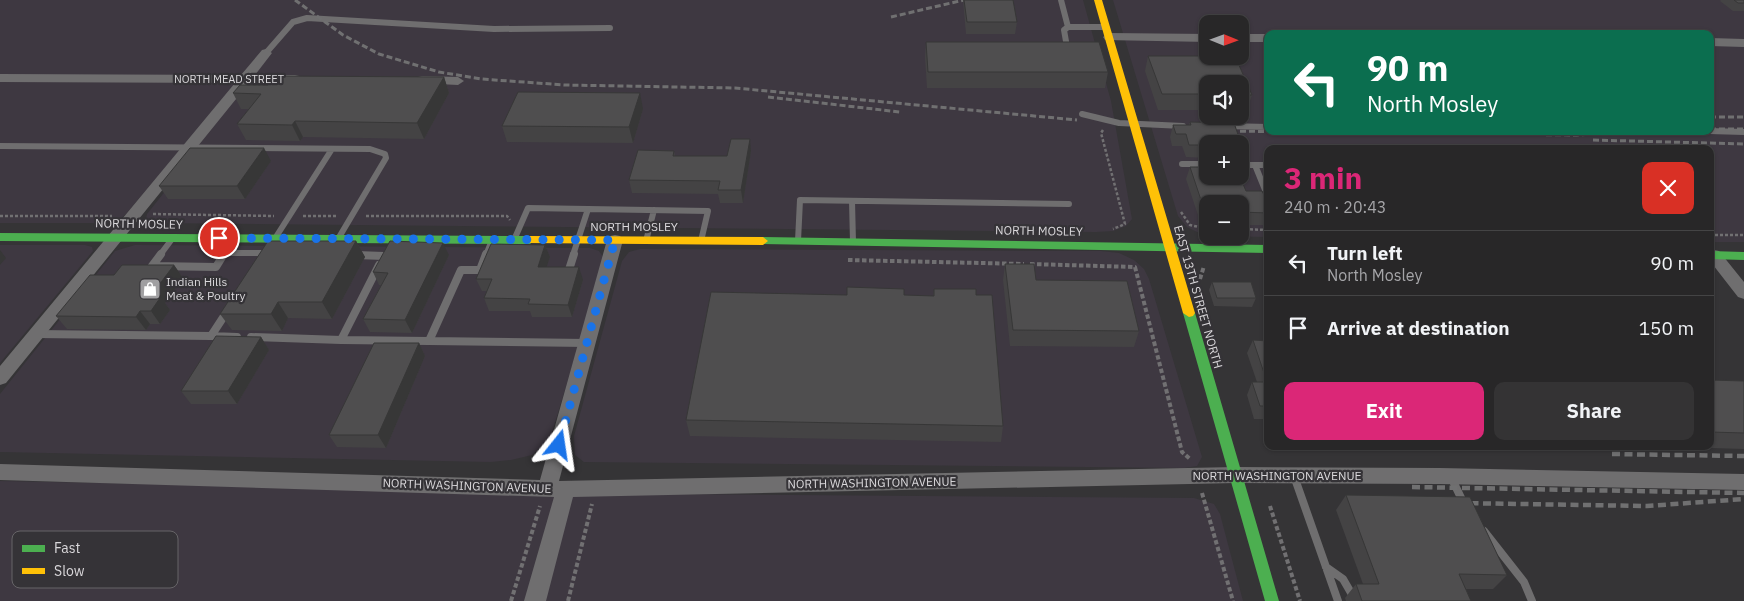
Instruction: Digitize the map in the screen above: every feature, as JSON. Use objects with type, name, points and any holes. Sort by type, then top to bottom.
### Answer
[{"type":"street","name":"EAST 13TH STREET NORTH","points":[[1098,0],[1107,32],[1109,51],[1134,125],[1272,601]]},
{"type":"street","points":[[1107,32],[1199,37]]},
{"type":"street","points":[[1249,38],[1264,38]]},
{"type":"street","points":[[1714,42],[1744,42]]},
{"type":"street","points":[[0,378],[266,53]]},
{"type":"street","name":"NORTH MEAD STREET","points":[[0,78],[313,79]]},
{"type":"street","points":[[410,80],[458,81]]},
{"type":"street","name":"NORTH MOSLEY","points":[[0,237],[338,239],[352,242],[392,239],[798,241],[1264,249]]},
{"type":"street","points":[[536,601],[587,343],[615,240]]},
{"type":"street","points":[[1714,255],[1744,256]]},
{"type":"street","points":[[1714,257],[1744,293]]},
{"type":"street","name":"NORTH WASHINGTON AVENUE","points":[[0,472],[557,489],[1236,475],[1451,476],[1744,482]]},
{"type":"lane","points":[[1061,0],[1068,27]]},
{"type":"lane","points":[[266,53],[293,22],[308,18],[494,29],[610,28]]},
{"type":"lane","points":[[1068,27],[1107,32]]},
{"type":"lane","points":[[1068,27],[1064,30],[1067,47],[1077,51]]},
{"type":"lane","points":[[1082,114],[1100,120],[1134,125],[1192,126]]},
{"type":"lane","points":[[1221,126],[1264,127]]},
{"type":"lane","points":[[1714,131],[1744,132]]},
{"type":"lane","points":[[0,146],[370,149],[386,154],[386,158],[338,239]]},
{"type":"lane","points":[[259,262],[332,149]]},
{"type":"lane","points":[[1182,164],[1199,164]]},
{"type":"lane","points":[[1249,165],[1264,165]]},
{"type":"lane","points":[[1255,165],[1264,187]]},
{"type":"lane","points":[[798,241],[800,200],[1069,204]]},
{"type":"lane","points":[[852,201],[852,242]]},
{"type":"lane","points":[[514,240],[528,208],[708,211],[701,241]]},
{"type":"lane","points":[[567,276],[588,209]]},
{"type":"lane","points":[[646,241],[654,210]]},
{"type":"lane","points":[[172,238],[152,266],[216,267],[235,238]]},
{"type":"lane","points":[[340,340],[392,239]]},
{"type":"lane","points":[[429,341],[461,270],[480,270],[492,240]]},
{"type":"lane","points":[[225,253],[273,253]]},
{"type":"lane","points":[[344,255],[384,256]]},
{"type":"lane","points":[[211,336],[233,303]]},
{"type":"lane","points":[[35,334],[587,343]]},
{"type":"lane","points":[[1294,475],[1338,601]]},
{"type":"lane","points":[[1451,476],[1473,517],[1524,582],[1532,601]]},
{"type":"lane","points":[[1326,567],[1343,579],[1354,598]]},
{"type":"path","points":[[1190,225],[1199,226]]},
{"type":"path","points":[[1249,229],[1264,230]]},
{"type":"path","points":[[1714,235],[1744,235]]},
{"type":"path","points":[[1135,267],[1182,452],[1193,462],[1233,601]]},
{"type":"path","points":[[568,601],[592,501]]},
{"type":"path","points":[[512,601],[540,506]]},
{"type":"shaded area","points":[[0,0],[1083,0],[1111,101],[1132,219],[1126,226],[1113,231],[1096,232],[150,223],[146,219],[147,214],[198,150],[180,150],[118,221],[108,223],[0,223]]},
{"type":"shaded area","points":[[1113,0],[1744,0],[1744,242],[1714,242],[1714,145],[1264,145],[1264,237],[1249,237],[1249,195],[1199,195],[1199,232],[1187,227],[1178,216]]},
{"type":"shaded area","points":[[0,245],[85,245],[92,247],[93,251],[0,363]]},
{"type":"shaded area","points":[[135,245],[590,248],[599,251],[603,257],[603,265],[550,439],[532,455],[491,462],[0,452],[0,394],[115,251]]},
{"type":"shaded area","points":[[640,249],[1101,251],[1119,253],[1134,260],[1144,269],[1149,279],[1202,457],[1197,466],[1184,468],[584,462],[575,455],[574,436],[622,261],[629,252]]},
{"type":"shaded area","points":[[0,481],[650,494],[1194,498],[1214,504],[1220,514],[1243,601],[0,601]]},
{"type":"building","points":[[964,0],[1013,0],[1017,22],[967,22]]},
{"type":"building","points":[[1734,0],[1744,0],[1744,3],[1738,3]]},
{"type":"building","points":[[926,42],[1099,42],[1108,72],[928,72]]},
{"type":"building","points":[[1148,56],[1199,56],[1199,65],[1239,65],[1243,75],[1199,75],[1199,94],[1162,94]]},
{"type":"building","points":[[275,76],[444,77],[417,123],[295,121],[292,125],[237,124],[261,94],[233,93],[240,85],[268,85]]},
{"type":"building","points":[[518,92],[640,93],[629,127],[502,126]]},
{"type":"building","points":[[1190,122],[1199,122],[1199,125],[1235,125],[1238,135],[1199,135],[1199,145],[1189,145],[1186,134],[1176,134],[1173,125],[1191,125]]},
{"type":"building","points":[[731,139],[750,139],[741,190],[718,190],[720,181],[629,180],[638,150],[674,151],[673,156],[727,156]]},
{"type":"building","points":[[190,148],[264,148],[237,186],[159,186]]},
{"type":"building","points":[[1190,167],[1199,167],[1199,185],[1243,185],[1246,191],[1262,191],[1264,195],[1264,213],[1249,212],[1249,195],[1199,195]]},
{"type":"building","points":[[268,241],[356,241],[322,302],[278,302],[271,314],[220,314]]},
{"type":"building","points":[[390,241],[443,243],[405,320],[363,319],[388,273],[373,272]]},
{"type":"building","points":[[491,244],[545,245],[538,267],[579,267],[568,305],[528,304],[530,299],[484,298],[492,279],[476,279]]},
{"type":"building","points":[[1005,264],[1034,264],[1036,280],[1127,281],[1139,331],[1013,330]]},
{"type":"building","points":[[122,265],[174,265],[150,297],[160,298],[151,311],[140,311],[136,317],[56,316],[90,275],[114,275]]},
{"type":"building","points":[[1212,282],[1251,282],[1256,298],[1217,298]]},
{"type":"building","points":[[847,287],[904,289],[904,295],[934,296],[934,289],[976,289],[976,295],[992,295],[1003,426],[686,420],[711,292],[847,295]]},
{"type":"building","points":[[216,336],[261,337],[228,391],[181,391]]},
{"type":"building","points":[[1253,340],[1264,341],[1264,373]]},
{"type":"building","points":[[374,343],[419,343],[378,435],[329,435]]},
{"type":"building","points":[[1714,380],[1744,381],[1744,433],[1714,432]]},
{"type":"building","points":[[1252,382],[1264,382],[1264,406],[1260,406]]},
{"type":"building","points":[[1346,495],[1470,497],[1507,575],[1459,574],[1471,601],[1362,601],[1356,584],[1379,584]]},
{"type":"railway","points":[[295,0],[343,35],[379,54],[439,72],[481,79],[565,85],[735,88],[1077,120]]},
{"type":"railway","points":[[891,17],[964,0]]},
{"type":"railway","points":[[768,97],[900,112]]},
{"type":"railway","points":[[1714,117],[1744,117]]},
{"type":"railway","points":[[1714,129],[1744,129]]},
{"type":"railway","points":[[1222,131],[1264,131]]},
{"type":"railway","points":[[1593,140],[1744,144]]},
{"type":"railway","points":[[1612,454],[1744,456]]},
{"type":"railway","points":[[1412,487],[1744,493]]},
{"type":"railway","points":[[1458,503],[1647,506],[1744,499]]},
{"type":"traffic: fast","points":[[0,237],[530,240]]},
{"type":"traffic: fast","points":[[763,241],[1264,249]]},
{"type":"traffic: fast","points":[[1714,255],[1744,256]]},
{"type":"traffic: fast","points":[[1189,313],[1272,601]]},
{"type":"traffic: slow","points":[[1098,0],[1189,313]]},
{"type":"traffic: slow","points":[[530,240],[763,241]]},
{"type":"place","name":"Indian Hills Meat & Poultry","points":[[150,289]]},
{"type":"route","points":[[219,238],[615,240],[559,445]]}]
